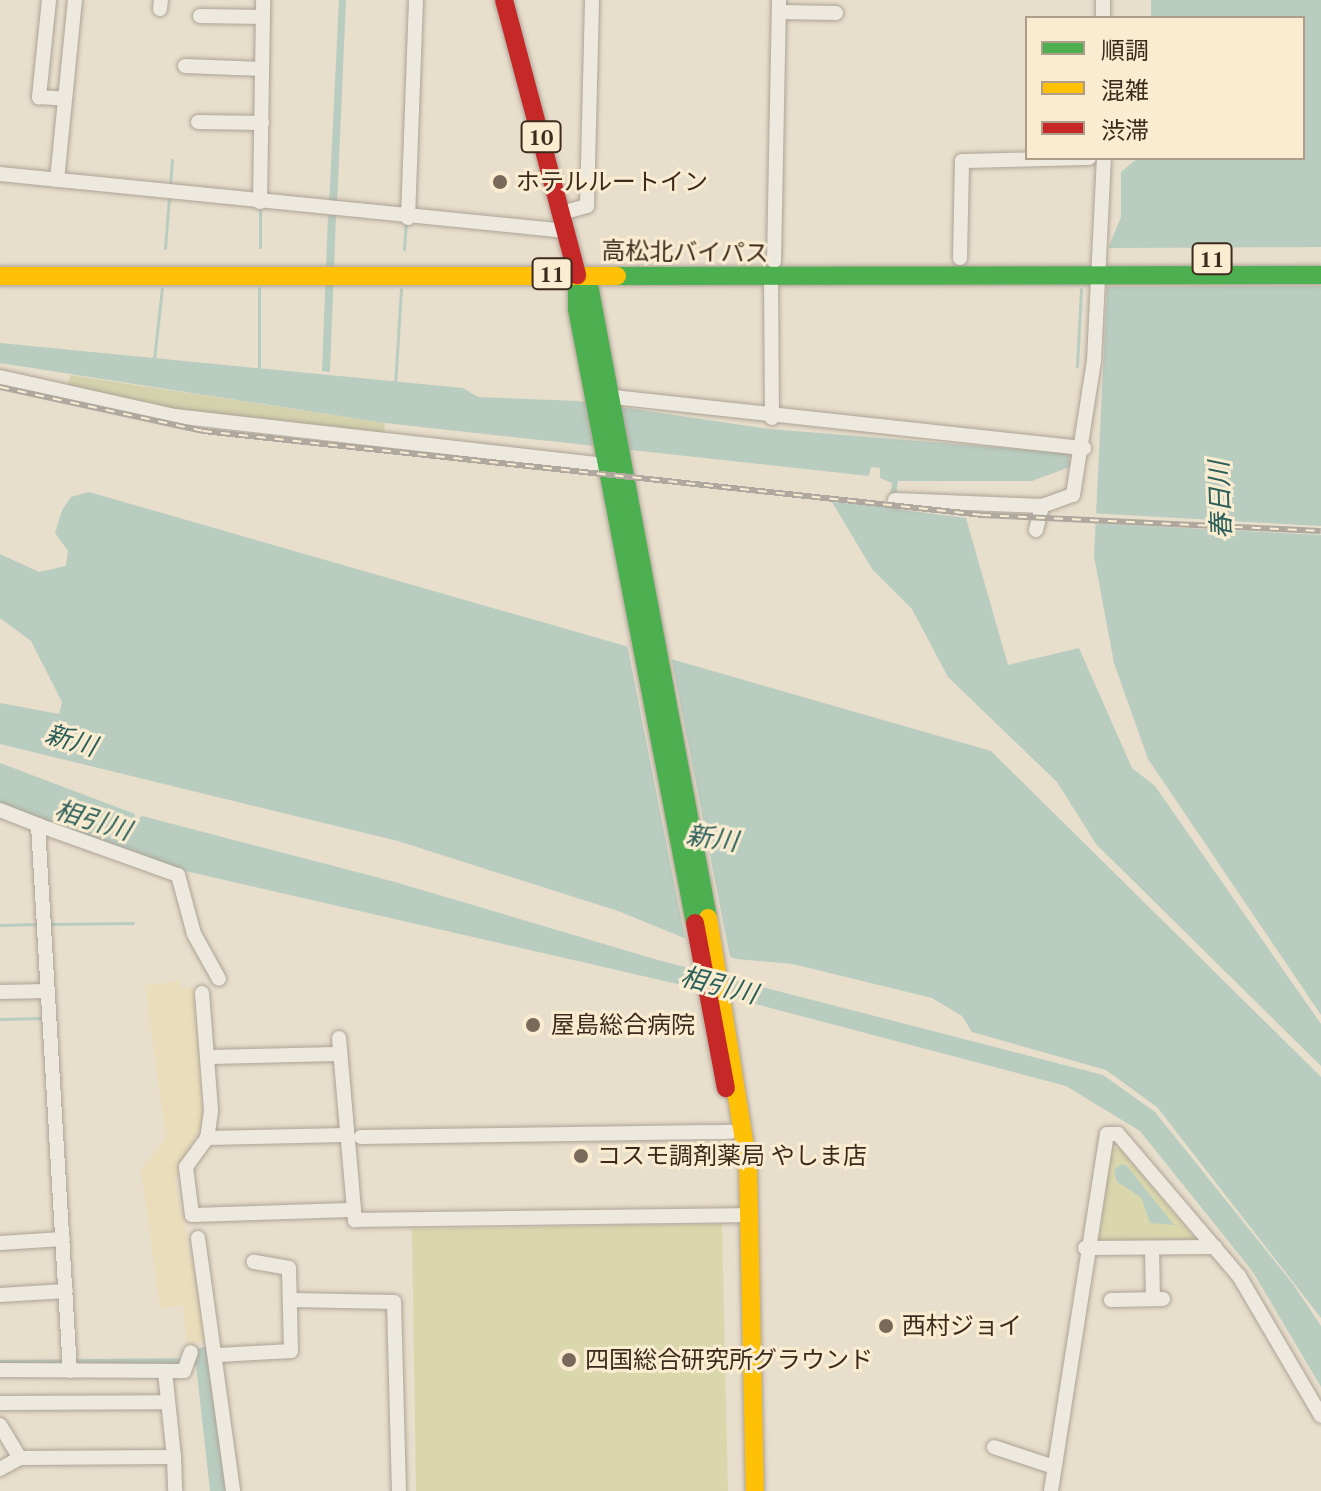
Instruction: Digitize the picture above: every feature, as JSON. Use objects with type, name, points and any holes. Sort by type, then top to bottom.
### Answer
[{"type":"main road","name":"10","points":[[504,0],[575,268]]},
{"type":"main road","name":"高松北バイパス","points":[[773,269],[960,258],[1000,267]]},
{"type":"main road","name":"高松北バイパス","points":[[1099,267],[1321,259]]},
{"type":"main road","name":"高松北バイパス","points":[[0,261],[575,268],[1099,267],[1321,275]]},
{"type":"main road","name":"高松北バイパス","points":[[0,276],[575,268]]},
{"type":"main road","points":[[575,268],[590,290],[602,399],[631,561],[719,999],[742,1216],[755,1491]]},
{"type":"main road","points":[[719,999],[742,1216],[742,1491]]},
{"type":"street","points":[[49,0],[39,97],[65,99]]},
{"type":"street","points":[[57,180],[75,0]]},
{"type":"street","points":[[260,202],[263,0]]},
{"type":"street","points":[[408,218],[416,0]]},
{"type":"street","points":[[0,174],[408,218],[564,222],[587,206],[592,0]]},
{"type":"street","points":[[772,418],[779,6],[836,13]]},
{"type":"street","points":[[200,16],[263,17]]},
{"type":"street","points":[[185,66],[262,69]]},
{"type":"street","points":[[198,122],[262,123]]},
{"type":"street","points":[[960,258],[962,161],[1025,160]]},
{"type":"street","points":[[895,500],[1042,506],[1073,495],[1084,448],[1099,267],[1104,160]]},
{"type":"street","points":[[0,377],[175,416],[613,459]]},
{"type":"street","points":[[602,399],[1084,448]]},
{"type":"street","points":[[1036,530],[1042,506]]},
{"type":"street","points":[[0,810],[178,875],[194,934],[219,979]]},
{"type":"street","points":[[38,825],[69,1365]]},
{"type":"street","points":[[0,992],[47,991]]},
{"type":"street","points":[[202,993],[207,1057],[207,1138],[186,1167],[192,1215],[350,1210]]},
{"type":"street","points":[[339,1038],[350,1210],[355,1220],[742,1216]]},
{"type":"street","points":[[207,1057],[340,1054]]},
{"type":"street","points":[[361,1137],[731,1132]]},
{"type":"street","points":[[1051,1491],[1101,1139],[1112,1133],[1215,1247],[1262,1310],[1321,1416]]},
{"type":"street","points":[[207,1138],[345,1135]]},
{"type":"street","points":[[198,1238],[218,1355],[233,1491]]},
{"type":"street","points":[[0,1243],[63,1239]]},
{"type":"street","points":[[1085,1248],[1215,1247]]},
{"type":"street","points":[[1111,1300],[1158,1299],[1152,1248]]},
{"type":"street","points":[[218,1355],[291,1351],[287,1264],[254,1262]]},
{"type":"street","points":[[0,1295],[66,1291]]},
{"type":"street","points":[[291,1300],[394,1302],[399,1491]]},
{"type":"street","points":[[0,1370],[69,1365],[165,1371],[189,1369],[191,1352]]},
{"type":"street","points":[[165,1371],[175,1491]]},
{"type":"street","points":[[0,1403],[167,1402]]},
{"type":"street","points":[[0,1425],[20,1458]]},
{"type":"street","points":[[994,1447],[1054,1467]]},
{"type":"street","points":[[0,1469],[20,1458],[174,1457]]},
{"type":"shaded area","points":[[70,375],[385,423],[384,436],[174,412],[68,385]]},
{"type":"shaded area","points":[[180,981],[181,989],[195,988],[203,1121],[175,1181],[209,1341],[187,1344],[183,1306],[160,1308],[141,1169],[166,1139],[145,985]]},
{"type":"shaded area","points":[[1120,1148],[1197,1241],[1099,1241],[1111,1149]]},
{"type":"shaded area","name":"四国総合研究所グラウンド","points":[[722,1224],[728,1491],[416,1491],[412,1229]]},
{"type":"water","points":[[339,0],[346,0],[337,205],[329,205]]},
{"type":"water","name":"春日川","points":[[1151,0],[1321,0],[1321,1015],[1148,759],[1114,663],[1094,556],[1109,246],[1121,217],[1121,172],[1136,160],[1305,160],[1305,16],[1151,16]]},
{"type":"water","points":[[328,215],[336,215],[330,372],[322,371]]},
{"type":"water","points":[[0,343],[463,388],[478,397],[578,401],[769,429],[1069,453],[1070,467],[1032,481],[898,481],[894,509],[966,518],[1008,665],[1079,648],[1132,768],[1155,786],[1321,1024],[1321,1066],[1096,844],[1057,782],[948,677],[912,609],[872,569],[832,502],[889,507],[892,483],[880,478],[880,468],[871,467],[869,476],[385,423],[0,363]]},
{"type":"water","name":"新川","points":[[89,492],[991,751],[1321,1077],[1321,1318],[1157,1107],[1106,1070],[972,1032],[962,1016],[932,998],[793,964],[736,959],[618,911],[398,841],[0,744],[0,703],[59,714],[62,702],[31,641],[0,618],[0,554],[39,572],[66,566],[68,551],[55,533],[62,510],[71,497]]},
{"type":"water","name":"相引川","points":[[0,763],[135,814],[134,822],[142,816],[395,882],[658,960],[1103,1075],[1155,1112],[1293,1284],[1321,1326],[1321,1387],[1253,1272],[1140,1131],[1066,1086],[695,988],[155,864],[0,806]]},
{"type":"water","points":[[1122,1164],[1127,1166],[1174,1225],[1150,1223],[1141,1197],[1117,1182],[1114,1170]]},
{"type":"water","points":[[209,1346],[225,1491],[210,1491],[196,1365],[0,1366],[0,1360],[195,1358],[195,1349]]},
{"type":"pier","points":[[1321,247],[1321,286],[1105,287],[1105,248]]},
{"type":"pier","points":[[1089,513],[1321,526],[1321,535],[1089,523]]},
{"type":"pier","points":[[627,644],[671,656],[731,962],[686,943]]},
{"type":"waterway","points":[[170,187],[172,160]]},
{"type":"waterway","points":[[165,248],[169,197]]},
{"type":"waterway","points":[[260,207],[260,247]]},
{"type":"waterway","points":[[404,249],[406,222]]},
{"type":"waterway","points":[[154,360],[162,288]]},
{"type":"waterway","points":[[259,288],[259,373]]},
{"type":"waterway","points":[[395,385],[401,289]]},
{"type":"waterway","points":[[1077,366],[1081,289]]},
{"type":"waterway","points":[[49,924],[133,923]]},
{"type":"waterway","points":[[0,925],[40,924]]},
{"type":"waterway","points":[[0,1019],[45,1018]]},
{"type":"railway","points":[[0,387],[203,431],[982,515],[1321,531]]},
{"type":"traffic: fast","points":[[577,275],[590,290],[708,918]]},
{"type":"traffic: fast","points":[[577,275],[577,309],[695,923]]},
{"type":"traffic: fast","points":[[617,276],[1321,275]]},
{"type":"traffic: slow","points":[[0,276],[617,276]]},
{"type":"traffic: slow","points":[[708,918],[748,1165],[755,1491]]},
{"type":"traffic: jam","points":[[504,0],[577,275]]},
{"type":"traffic: jam","points":[[695,923],[726,1088]]},
{"type":"place","name":"ホテルルートイン","points":[[500,182]]},
{"type":"place","name":"屋島総合病院","points":[[533,1025]]},
{"type":"place","name":"コスモ調剤薬局 やしま店","points":[[581,1156]]},
{"type":"place","name":"西村ジョイ","points":[[886,1326]]},
{"type":"place","name":"四国総合研究所グラウンド","points":[[569,1360]]}]
